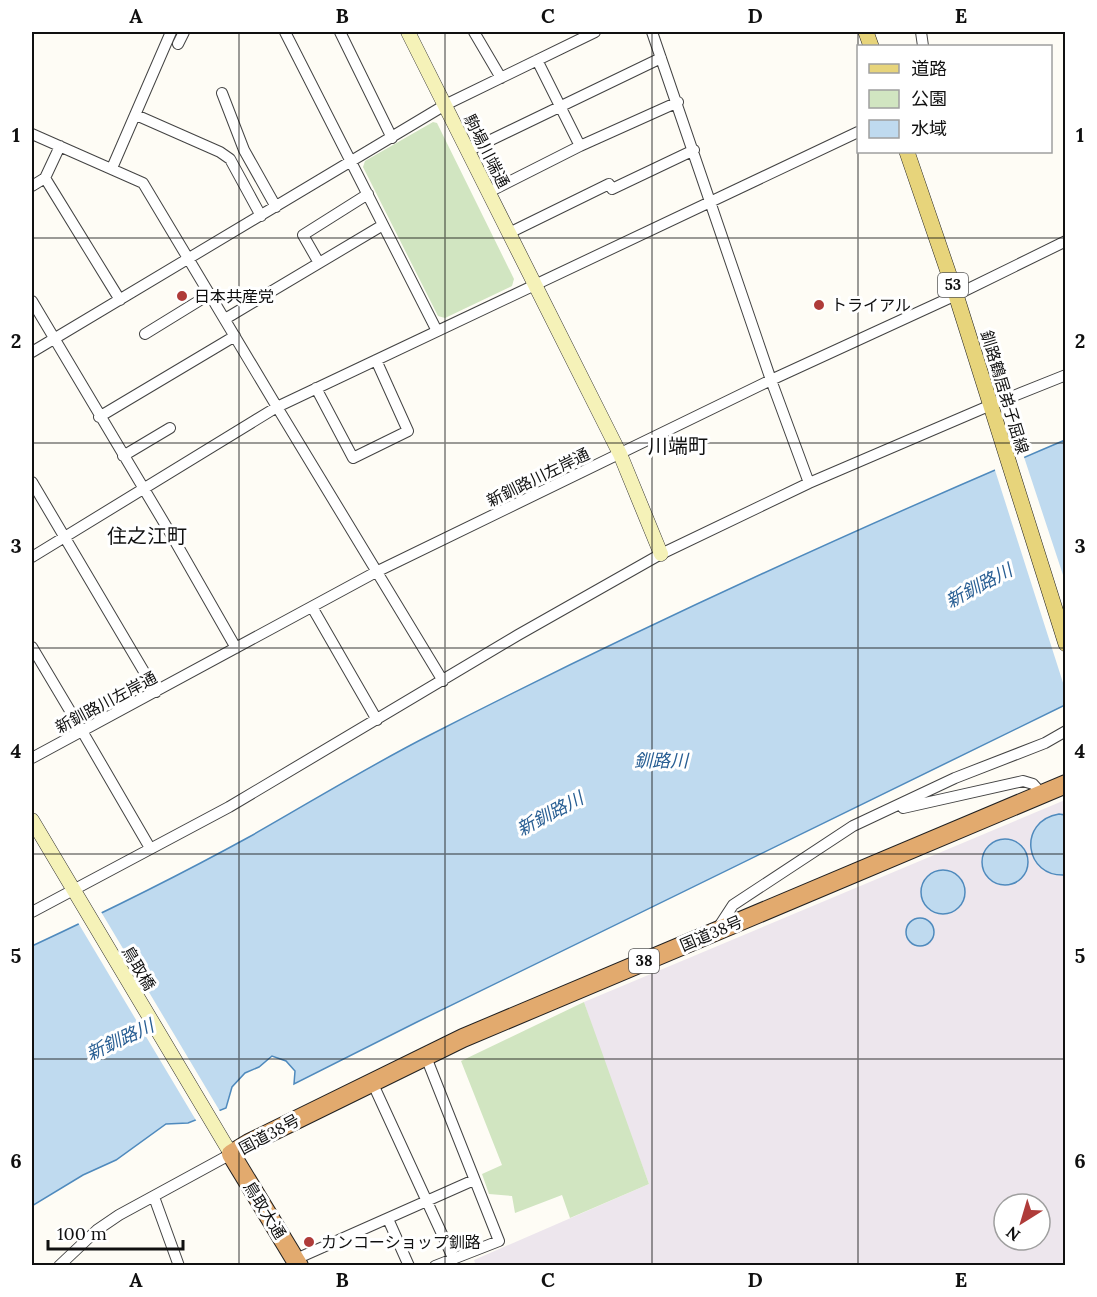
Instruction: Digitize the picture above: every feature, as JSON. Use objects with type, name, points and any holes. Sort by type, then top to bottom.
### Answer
[{"type":"highway","name":"国道38号","points":[[227,1147],[249,1143],[463,1038],[1065,784]]},
{"type":"highway","name":"鳥取大通","points":[[227,1147],[298,1262]]},
{"type":"main road","name":"釧路鶴居弟子屈線","points":[[907,153],[956,295],[1065,644]]},
{"type":"street","points":[[111,168],[171,32]]},
{"type":"street","points":[[178,44],[184,32]]},
{"type":"street","points":[[285,32],[437,332]]},
{"type":"street","points":[[340,32],[392,138]]},
{"type":"street","points":[[474,32],[501,78]]},
{"type":"street","points":[[32,352],[445,105],[595,32]]},
{"type":"street","points":[[652,32],[808,483]]},
{"type":"street","name":"駒場川端通","points":[[412,33],[445,105],[620,454],[661,554]]},
{"type":"street","points":[[468,151],[662,58]]},
{"type":"street","points":[[537,60],[580,146]]},
{"type":"street","points":[[222,93],[244,150],[276,207]]},
{"type":"street","points":[[489,192],[580,146],[678,102]]},
{"type":"street","points":[[136,115],[220,152],[230,159],[261,216]]},
{"type":"street","points":[[32,557],[277,407],[857,132]]},
{"type":"street","points":[[32,134],[143,183],[443,681]]},
{"type":"street","points":[[32,186],[45,178],[60,146]]},
{"type":"street","points":[[230,159],[244,150]]},
{"type":"street","points":[[509,232],[609,184],[612,189],[694,150]]},
{"type":"street","points":[[45,178],[120,300]]},
{"type":"street","points":[[319,263],[303,235],[368,194]]},
{"type":"street","points":[[225,319],[383,225]]},
{"type":"street","name":"新釧路川左岸通","points":[[32,758],[376,572],[771,380],[1060,248],[1065,241]]},
{"type":"street","points":[[145,333],[210,294]]},
{"type":"street","points":[[32,301],[236,648]]},
{"type":"street","points":[[99,417],[235,336]]},
{"type":"street","points":[[316,388],[353,458],[408,431],[376,360]]},
{"type":"street","points":[[32,912],[229,807],[518,635],[661,554],[808,483],[1065,375]]},
{"type":"street","points":[[123,456],[170,428]]},
{"type":"street","points":[[32,482],[156,692]]},
{"type":"street","points":[[312,608],[377,720]]},
{"type":"street","points":[[32,647],[150,848]]},
{"type":"street","points":[[717,930],[733,905],[853,826],[955,778],[1045,743],[1065,731]]},
{"type":"street","points":[[885,811],[1023,781],[1033,784],[1042,794]]},
{"type":"street","name":"鳥取橋","points":[[32,820],[227,1147]]},
{"type":"street","points":[[426,1057],[499,1241],[435,1266]]},
{"type":"street","points":[[372,1082],[453,1258]]},
{"type":"street","points":[[59,1266],[97,1230],[154,1197],[227,1147]]},
{"type":"street","points":[[298,1262],[474,1180]]},
{"type":"street","points":[[154,1197],[179,1266]]},
{"type":"street","points":[[388,1219],[409,1266]]},
{"type":"shaded area","points":[[1065,800],[1065,1265],[476,1266],[474,1260],[649,1184],[584,1002]]},
{"type":"green space","points":[[433,122],[437,123],[514,279],[512,286],[445,318],[438,316],[363,167],[365,161]]},
{"type":"green space","points":[[584,1002],[649,1184],[570,1218],[562,1195],[515,1213],[512,1196],[489,1194],[482,1174],[502,1165],[461,1061]]},
{"type":"water","name":"釧路川","points":[[1065,440],[1065,705],[294,1084],[295,1071],[286,1061],[272,1056],[259,1067],[245,1073],[232,1087],[226,1108],[188,1123],[166,1124],[116,1160],[83,1175],[32,1206],[32,946],[195,866],[407,747],[508,695],[825,545]]},
{"type":"water","points":[[1059,814],[1065,815],[1066,875],[1052,874],[1041,868],[1034,859],[1031,848],[1036,827],[1046,819]]},
{"type":"water","points":[[1005,839],[1021,846],[1028,862],[1021,878],[1005,885],[989,878],[982,862],[989,846]]},
{"type":"water","points":[[943,870],[958,877],[965,892],[958,907],[943,914],[928,907],[921,892],[928,877]]},
{"type":"water","points":[[920,918],[930,922],[934,932],[930,942],[920,946],[910,942],[906,932],[910,922]]},
{"type":"pier","points":[[1023,454],[1065,581],[1065,689],[994,467]]},
{"type":"pier","points":[[100,910],[221,1113],[197,1122],[77,921]]},
{"type":"place","name":"日本共産党","points":[[182,296]]},
{"type":"place","name":"トライアル","points":[[819,305]]},
{"type":"place","name":"カンコーショップ釧路","points":[[309,1242]]},
{"type":"district","name":"川端町","points":[[678,446]]},
{"type":"district","name":"住之江町","points":[[147,536]]},
{"type":"water label","name":"新釧路川","points":[[979,586]]},
{"type":"water label","name":"新釧路川","points":[[550,814]]},
{"type":"water label","name":"新釧路川","points":[[120,1040]]}]
